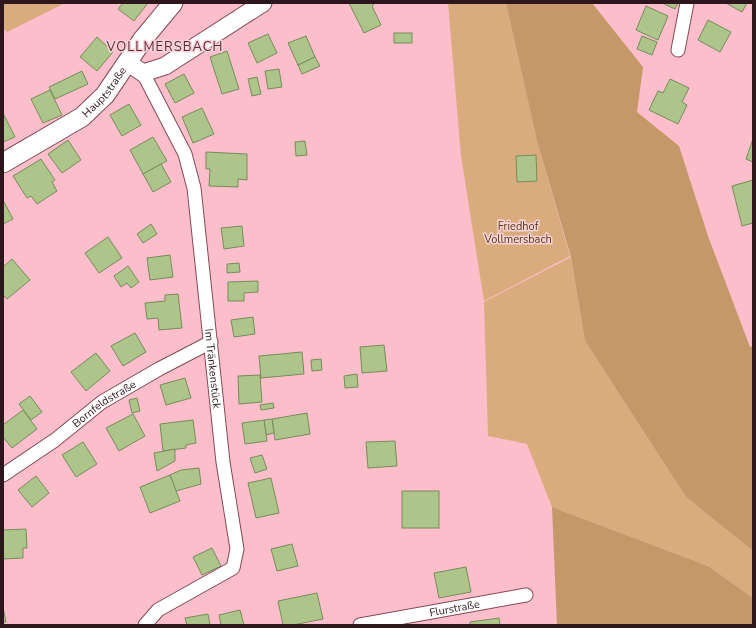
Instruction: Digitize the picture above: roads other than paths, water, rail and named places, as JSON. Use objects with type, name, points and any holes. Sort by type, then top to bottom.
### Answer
[{"type":"main road","points":[[127,62],[173,3]]},
{"type":"main road","name":"Hauptstraße","points":[[3,163],[82,117],[105,95],[127,62]]},
{"type":"street","name":"Hauptstraße","points":[[127,62],[143,73],[164,66],[263,3]]},
{"type":"street","points":[[678,50],[687,3]]},
{"type":"street","name":"Im Tränkenstück","points":[[143,73],[185,154],[194,188],[223,462],[237,549],[232,568],[158,610],[145,625]]},
{"type":"street","name":"Bornfeldstraße","points":[[3,475],[55,440],[102,402],[159,369],[211,342]]},
{"type":"street","name":"Flurstraße","points":[[360,625],[526,595]]},
{"type":"district","name":"VOLLMERSBACH","points":[[165,46]]},
{"type":"park label","name":"Friedhof Vollmersbach","points":[[518,232]]}]
